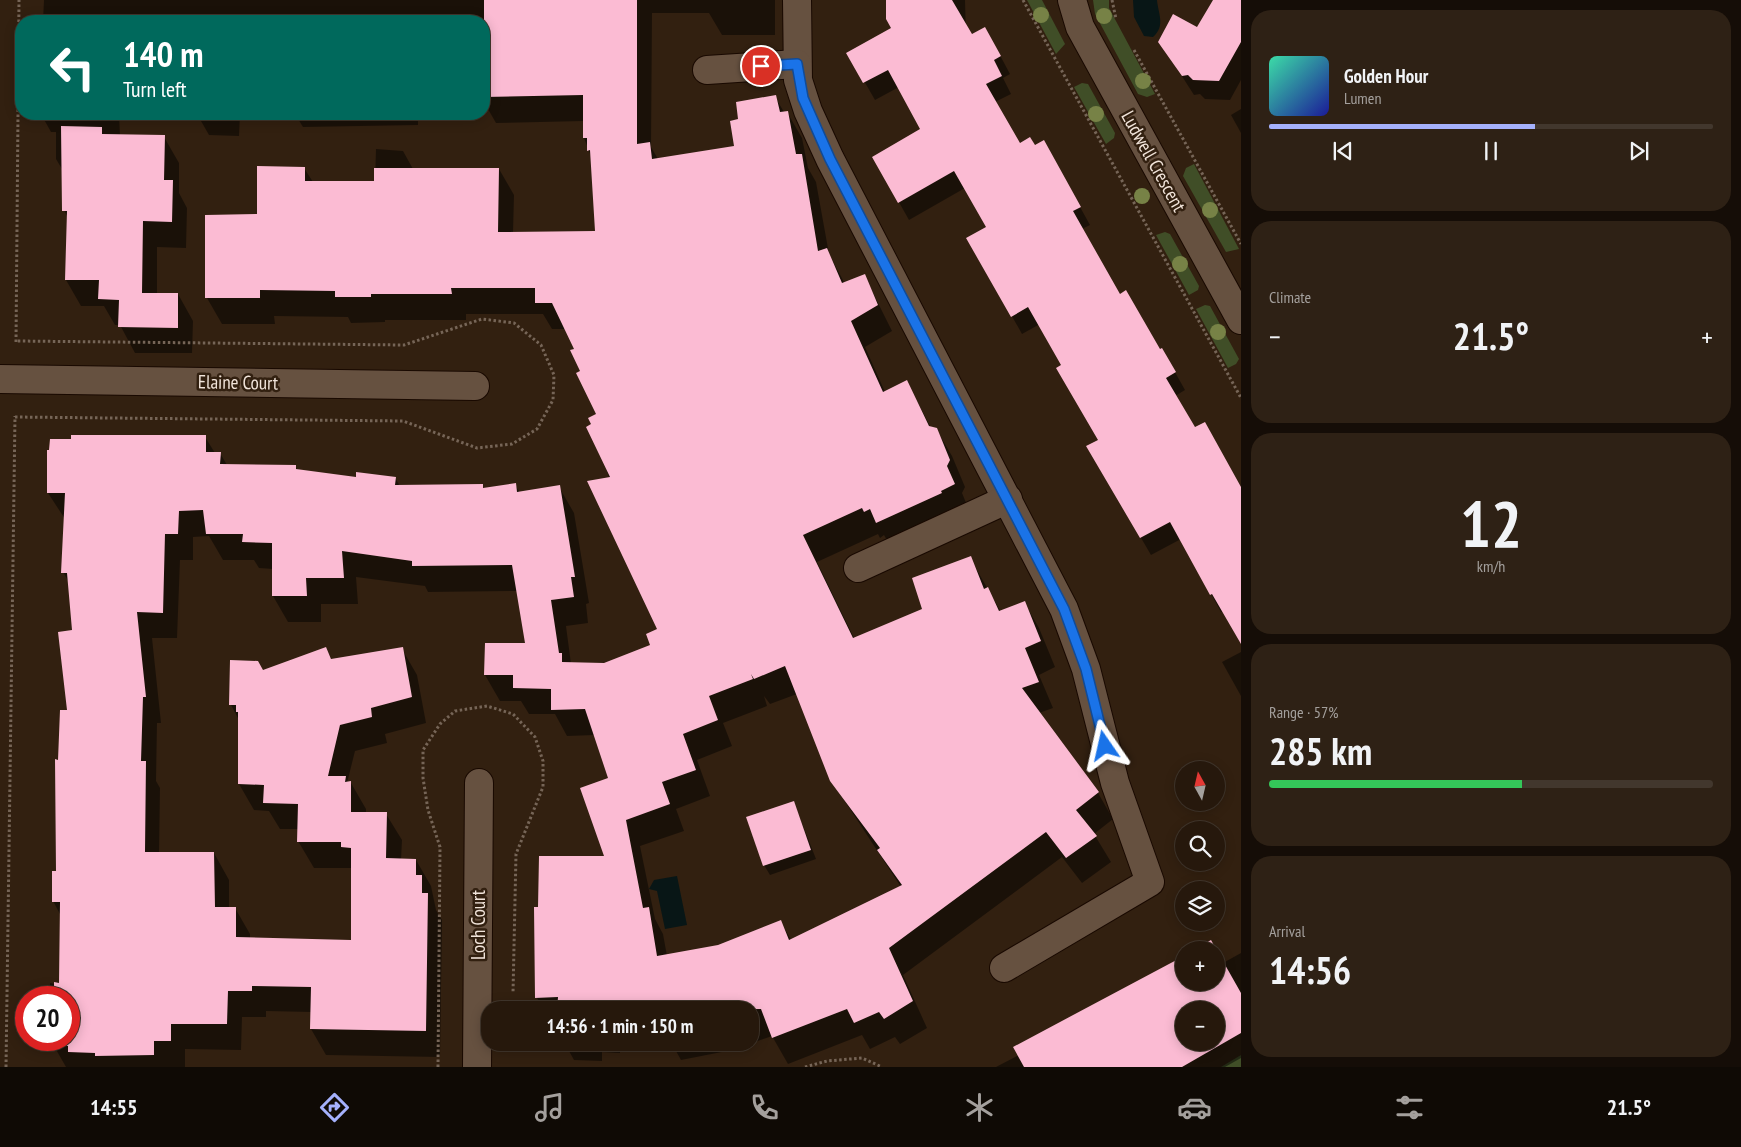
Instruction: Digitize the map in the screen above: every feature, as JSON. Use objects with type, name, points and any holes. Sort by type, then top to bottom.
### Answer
[{"type":"street","points":[[797,0],[797,64],[803,98],[830,159],[1008,499],[1076,638],[1097,705],[1115,783],[1150,882],[1004,968]]},
{"type":"street","name":"Ludwell Crescent","points":[[1072,0],[1080,27],[1241,320]]},
{"type":"street","points":[[707,70],[797,64]]},
{"type":"street","name":"Elaine Court","points":[[8,379],[476,386]]},
{"type":"street","points":[[858,568],[1008,499]]},
{"type":"street","name":"Loch Court","points":[[477,1067],[479,783]]},
{"type":"path","points":[[19,0],[19,15]]},
{"type":"path","points":[[1023,0],[1241,398]]},
{"type":"path","points":[[1112,0],[1115,17],[1120,25]]},
{"type":"path","points":[[1130,43],[1241,244]]},
{"type":"path","points":[[6,1067],[8,379],[16,120]]},
{"type":"path","points":[[805,1067],[827,1062],[862,1058],[882,1067]]},
{"type":"green space","points":[[1027,0],[1042,0],[1065,44],[1056,54]]},
{"type":"green space","points":[[1093,0],[1109,0],[1109,8],[1155,94],[1147,97],[1138,94],[1095,14]]},
{"type":"green space","points":[[1082,83],[1088,84],[1115,133],[1114,138],[1106,144],[1074,87]]},
{"type":"green space","points":[[1194,164],[1239,249],[1226,252],[1183,176],[1186,168]]},
{"type":"green space","points":[[1165,232],[1170,234],[1199,286],[1198,290],[1189,295],[1156,235]]},
{"type":"green space","points":[[1205,305],[1210,306],[1239,359],[1236,364],[1228,368],[1196,309]]},
{"type":"green space","points":[[1241,1055],[1241,1067],[1221,1067]]},
{"type":"shaded area","points":[[1133,0],[1157,0],[1160,24],[1157,33],[1153,37],[1144,36],[1134,17]]},
{"type":"shaded area","points":[[677,876],[687,925],[665,929],[657,891],[649,889],[654,880]]},
{"type":"building","points":[[484,0],[637,0],[637,144],[650,142],[652,159],[734,146],[730,121],[738,119],[736,102],[776,95],[780,112],[788,111],[796,154],[802,154],[818,251],[827,248],[842,283],[865,274],[878,305],[851,321],[883,392],[907,380],[929,426],[937,428],[950,460],[947,466],[955,484],[941,491],[942,493],[876,523],[870,509],[864,512],[862,508],[803,535],[853,638],[922,609],[912,578],[971,556],[984,589],[988,587],[999,611],[1025,601],[1041,641],[1025,648],[1039,682],[1022,688],[1099,792],[1076,810],[1097,836],[1066,858],[1046,832],[889,948],[913,1001],[884,1019],[879,1012],[854,1023],[847,1009],[772,1038],[761,1009],[759,1009],[759,1001],[558,1001],[558,997],[535,998],[534,907],[538,907],[539,856],[604,856],[580,788],[608,778],[585,709],[551,710],[551,689],[513,688],[513,675],[484,675],[485,643],[525,643],[512,565],[412,566],[412,561],[342,551],[344,578],[306,578],[307,596],[272,596],[272,543],[242,542],[243,534],[206,534],[203,510],[179,511],[178,534],[165,534],[163,613],[137,612],[146,697],[143,697],[141,761],[146,761],[145,852],[214,852],[215,907],[236,907],[236,937],[351,940],[351,848],[341,847],[341,842],[297,842],[298,804],[263,803],[264,785],[238,784],[238,712],[236,712],[236,705],[229,705],[230,660],[258,661],[263,670],[326,647],[331,659],[403,647],[412,697],[371,708],[372,717],[340,725],[328,776],[346,776],[345,782],[351,781],[351,812],[387,812],[386,858],[416,859],[416,875],[422,875],[422,893],[428,893],[426,1031],[310,1029],[311,987],[252,986],[252,991],[228,991],[227,1024],[171,1024],[171,1041],[154,1041],[154,1055],[95,1056],[95,1053],[68,1052],[80,1051],[80,986],[54,986],[54,982],[59,983],[60,902],[52,902],[52,871],[56,871],[55,759],[58,760],[60,710],[67,710],[58,632],[72,630],[67,573],[61,573],[65,493],[47,493],[47,450],[49,450],[50,439],[71,439],[71,435],[206,435],[206,452],[221,452],[220,464],[296,465],[296,469],[356,477],[356,472],[396,477],[395,485],[483,484],[483,488],[516,483],[517,492],[560,485],[575,577],[571,577],[574,597],[551,600],[559,653],[562,653],[562,662],[604,663],[650,645],[646,634],[657,629],[587,481],[610,477],[586,427],[591,424],[588,418],[596,414],[576,373],[580,371],[570,350],[574,349],[552,303],[535,303],[535,288],[451,288],[452,294],[371,294],[371,297],[335,297],[335,291],[260,290],[260,298],[205,298],[205,215],[257,214],[257,166],[305,167],[305,181],[374,181],[374,168],[499,168],[498,232],[595,231],[590,150],[587,151],[587,138],[583,138],[583,95],[490,97],[490,15],[484,15]],"holes":[[[785,666],[830,781],[880,848],[877,850],[902,885],[789,940],[781,920],[718,945],[657,956],[649,907],[643,908],[626,820],[670,804],[662,782],[696,770],[683,734],[718,720],[709,696],[753,679],[751,674],[754,679]]]},
{"type":"building","points":[[886,0],[952,0],[972,34],[985,27],[1001,56],[994,60],[1002,76],[986,84],[1020,143],[1030,137],[1035,145],[1044,140],[1081,207],[1073,211],[1120,294],[1126,290],[1160,349],[1162,348],[1176,372],[1166,378],[1195,427],[1205,422],[1241,487],[1241,644],[1212,594],[1210,595],[1170,522],[1140,538],[1086,446],[1098,440],[1056,368],[1061,365],[1028,307],[1011,317],[966,238],[986,227],[954,171],[898,203],[872,157],[920,129],[888,70],[863,83],[846,53],[891,28],[886,19]]},
{"type":"building","points":[[1213,0],[1241,0],[1241,42],[1219,81],[1193,80],[1188,75],[1182,76],[1158,42],[1173,14],[1197,27]]},
{"type":"building","points":[[61,126],[102,127],[102,134],[165,135],[164,180],[173,180],[172,222],[143,221],[142,293],[178,293],[178,328],[118,327],[119,300],[98,299],[99,280],[65,280],[67,211],[62,211]]},
{"type":"building","points":[[794,801],[811,850],[763,866],[746,817]]},
{"type":"building","points":[[1175,961],[1175,991],[1225,991],[1225,965],[1241,993],[1241,1033],[1225,1042],[1225,1001],[1175,1001],[1175,1051],[1210,1051],[1182,1067],[1024,1067],[1013,1047]]},
{"type":"route","points":[[761,66],[797,64],[798,80],[803,98],[830,159],[1064,609],[1076,638],[1097,705],[1105,746]]}]
